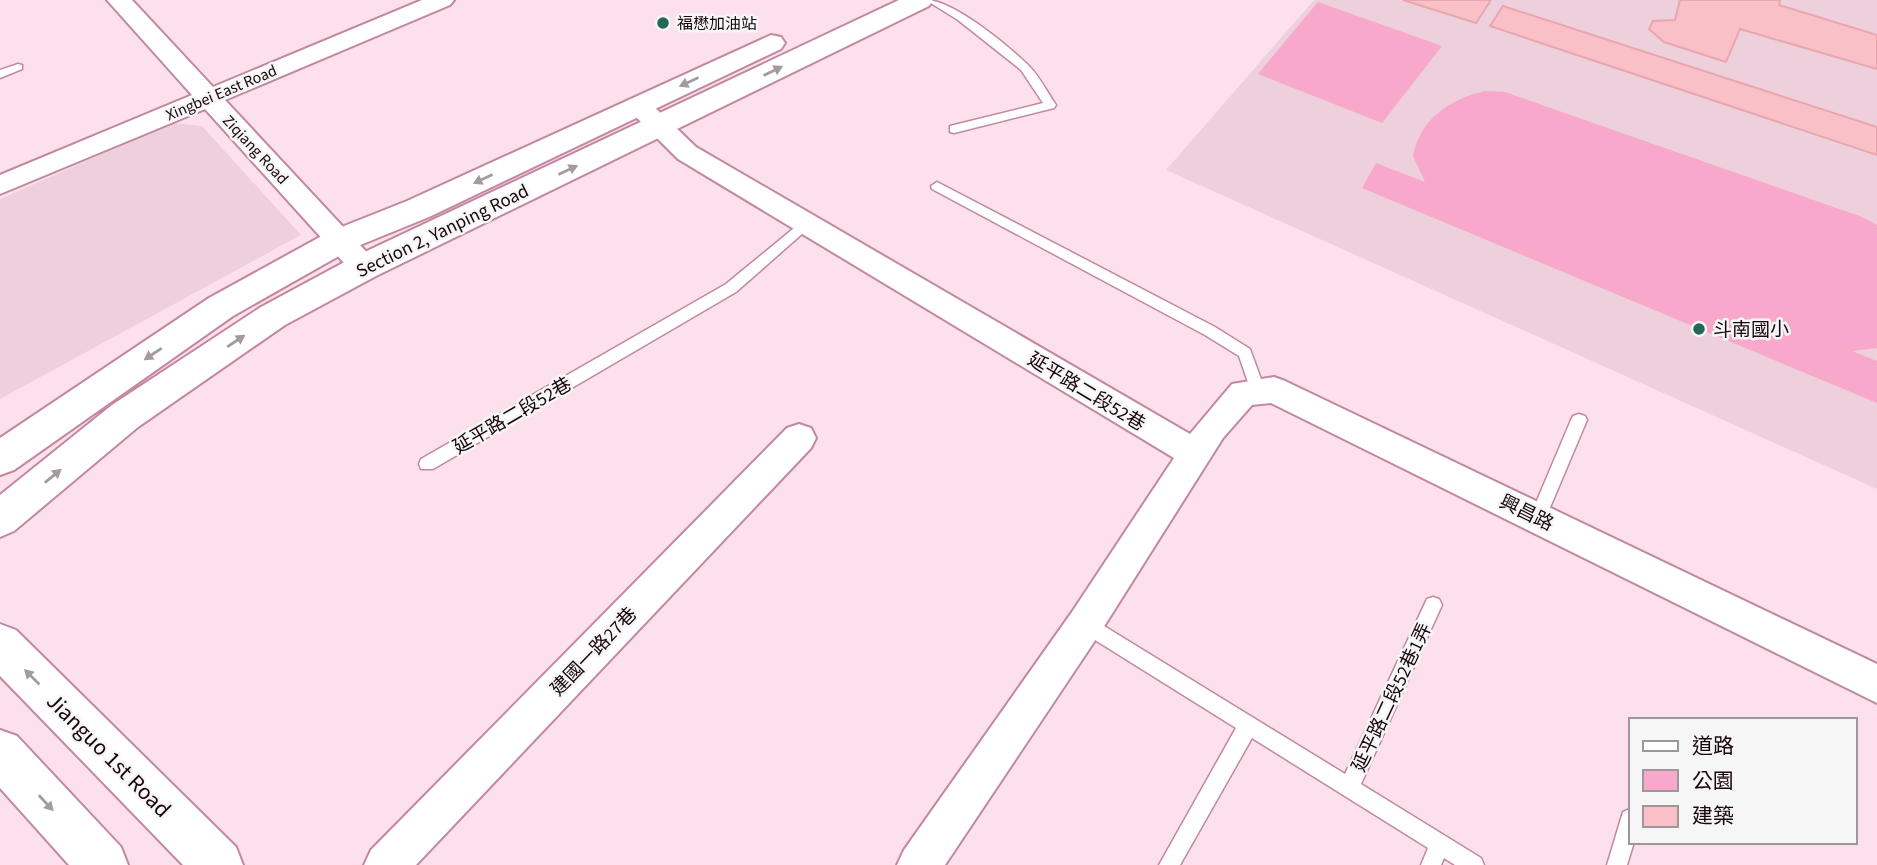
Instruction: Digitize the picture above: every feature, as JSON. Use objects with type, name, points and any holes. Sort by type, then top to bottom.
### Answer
[{"type":"main road","name":"Section 2, Yanping Road","points":[[0,519],[125,416],[273,316],[861,0]]},
{"type":"main road","name":"Section 2, Yanping Road","points":[[0,459],[221,307],[341,240],[648,116],[920,0]]},
{"type":"main road","name":"Jianguo 1st Road","points":[[0,645],[218,865]]},
{"type":"main road","points":[[0,753],[103,865]]},
{"type":"street","name":"Ziqiang Road","points":[[119,0],[364,267]]},
{"type":"street","name":"Xingbei East Road","points":[[0,185],[442,0]]},
{"type":"street","name":"延平路二段52巷","points":[[648,116],[687,153],[1195,454]]},
{"type":"street","points":[[919,865],[1085,624],[1211,429],[1243,393],[1257,390]]},
{"type":"street","name":"興昌路","points":[[1257,390],[1274,390],[1877,684]]},
{"type":"street","name":"建國一路27巷","points":[[386,865],[799,438]]},
{"type":"lane","points":[[931,0],[962,18],[1025,68],[1050,105],[954,129]]},
{"type":"lane","points":[[0,74],[18,67]]},
{"type":"lane","points":[[937,186],[1219,336],[1245,354],[1257,390]]},
{"type":"lane","name":"延平路二段52巷","points":[[427,464],[731,288],[805,224]]},
{"type":"lane","points":[[1538,517],[1579,420]]},
{"type":"lane","name":"延平路二段52巷1弄","points":[[1349,788],[1433,605]]},
{"type":"lane","points":[[1085,624],[1474,865]]},
{"type":"lane","points":[[1169,865],[1248,726]]},
{"type":"lane","points":[[1616,865],[1629,822]]},
{"type":"lane","points":[[1431,865],[1440,844]]},
{"type":"shaded area","name":"斗南國小","points":[[1314,0],[1877,0],[1877,489],[1166,170]]},
{"type":"shaded area","points":[[173,123],[202,126],[301,235],[0,399],[0,199]]},
{"type":"green space","points":[[1318,2],[1442,46],[1382,123],[1258,74]]},
{"type":"green space","points":[[1485,91],[1505,92],[1862,217],[1877,225],[1877,348],[1852,351],[1877,361],[1877,403],[1362,188],[1376,163],[1425,182],[1413,156],[1422,131],[1449,105]]},
{"type":"building","points":[[1403,0],[1491,0],[1476,23]]},
{"type":"building","points":[[1680,0],[1780,0],[1779,5],[1877,35],[1877,69],[1740,29],[1726,62],[1664,42],[1649,29],[1653,21],[1675,20]]},
{"type":"building","points":[[1503,6],[1877,127],[1877,155],[1490,26]]},
{"type":"place","name":"福懋加油站","points":[[663,23]]},
{"type":"place","name":"斗南國小","points":[[1699,329]]}]
